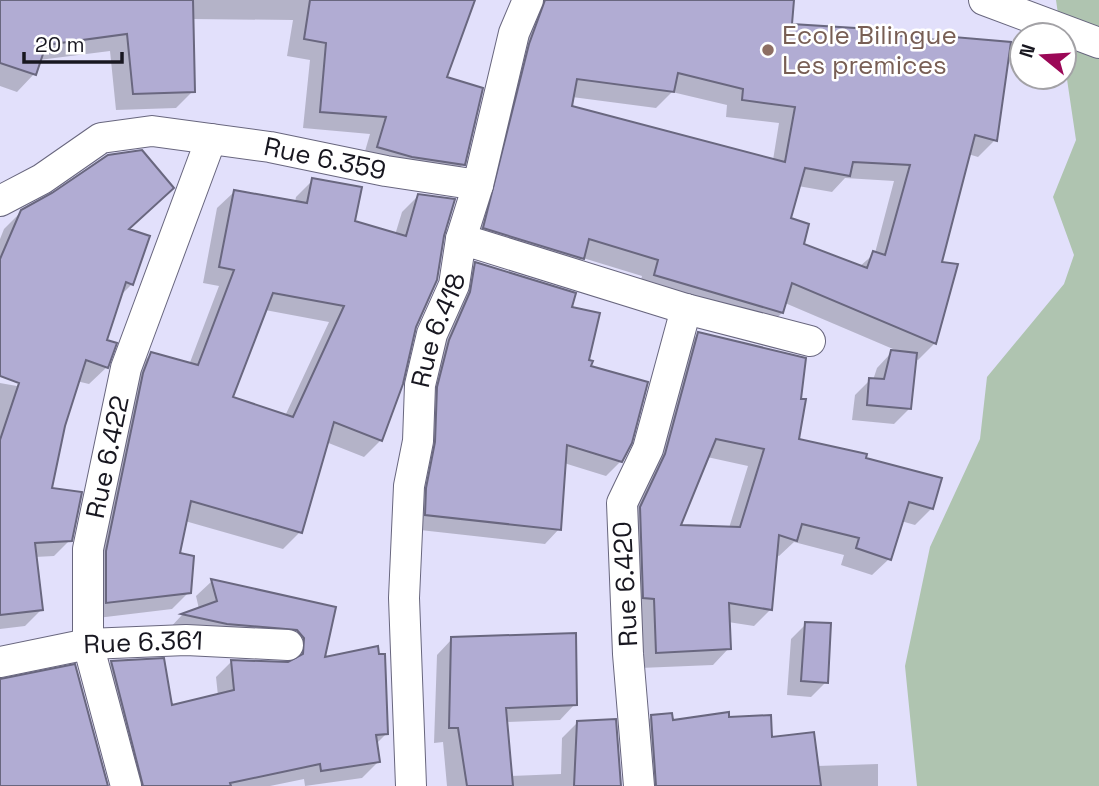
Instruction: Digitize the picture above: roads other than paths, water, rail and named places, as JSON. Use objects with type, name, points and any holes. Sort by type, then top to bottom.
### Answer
[{"type":"street","points":[[461,239],[478,185],[514,33],[528,0]]},
{"type":"street","points":[[984,0],[1099,43]]},
{"type":"street","name":"Rue 6.359","points":[[0,201],[42,179],[100,138],[152,131],[478,185]]},
{"type":"street","name":"Rue 6.422","points":[[126,786],[88,644],[88,549],[126,368],[211,139]]},
{"type":"street","name":"Rue 6.418","points":[[411,786],[404,598],[409,486],[418,441],[420,385],[432,334],[454,285],[461,239],[686,309],[810,341]]},
{"type":"street","name":"Rue 6.420","points":[[639,786],[628,654],[622,503],[652,437],[686,309]]},
{"type":"street","name":"Rue 6.361","points":[[0,662],[88,644],[186,640],[288,645]]},
{"type":"place","name":"Ecole Bilingue Les premices","points":[[768,50]]}]
